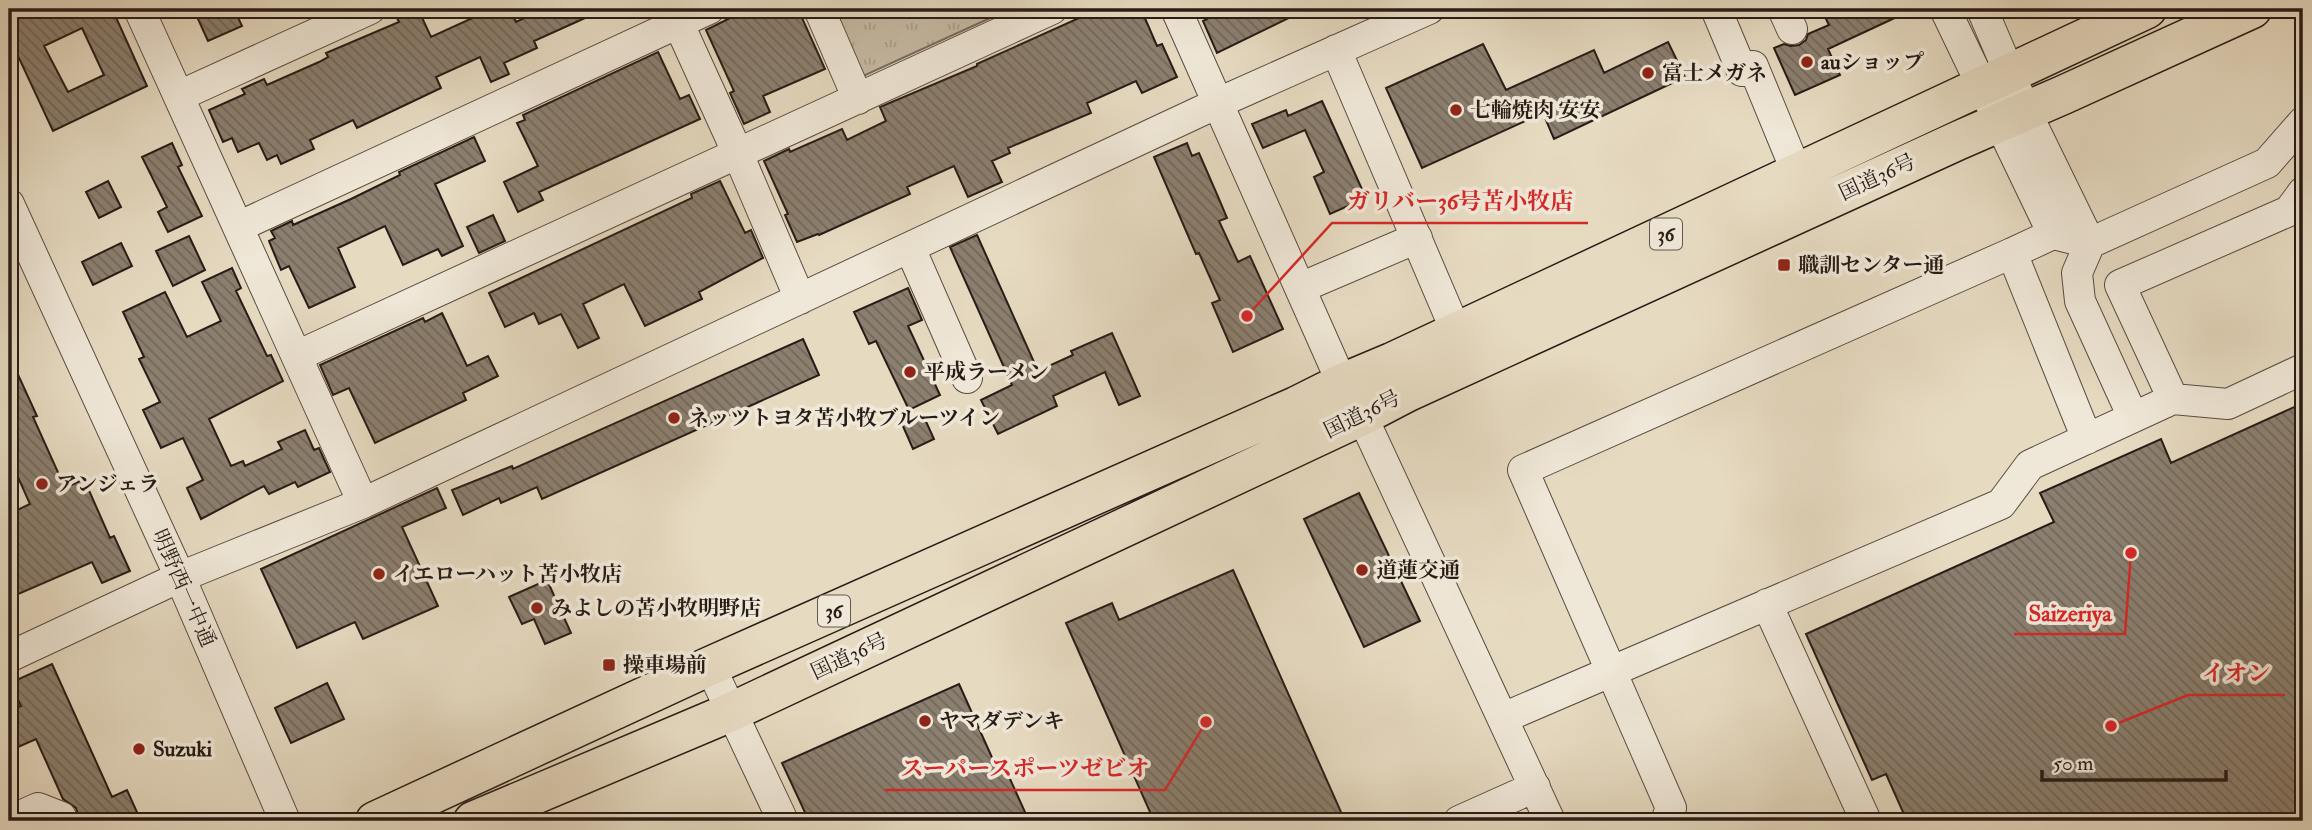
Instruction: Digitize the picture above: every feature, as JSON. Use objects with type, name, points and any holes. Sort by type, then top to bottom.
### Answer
[{"type":"highway","name":"国道36号","points":[[375,821],[710,666],[1296,406],[2147,9]]},
{"type":"highway","name":"国道36号","points":[[473,821],[731,712],[1408,392],[2252,9]]},
{"type":"street","points":[[139,9],[363,503]]},
{"type":"street","points":[[179,96],[370,9]]},
{"type":"street","points":[[238,227],[675,16],[709,9]]},
{"type":"street","points":[[818,9],[858,99]]},
{"type":"street","points":[[297,356],[1052,9]]},
{"type":"street","points":[[1176,9],[1342,383],[1362,416],[1550,821]]},
{"type":"street","points":[[9,657],[180,577],[363,503],[1218,103],[1429,9]]},
{"type":"street","points":[[1716,9],[1742,71],[1753,66],[1797,173]]},
{"type":"street","points":[[1945,9],[1996,79]]},
{"type":"street","points":[[1982,9],[1996,79],[2053,234]]},
{"type":"street","points":[[675,16],[800,299]]},
{"type":"street","points":[[1336,50],[1456,331]]},
{"type":"street","points":[[2012,118],[2090,243]]},
{"type":"street","points":[[1666,821],[1671,808],[1522,470],[2053,234],[2090,243],[2267,163],[2303,122]]},
{"type":"street","points":[[2174,399],[2120,285],[2289,211],[2303,192]]},
{"type":"street","name":"明野西一中通","points":[[9,204],[180,577],[285,821]]},
{"type":"street","points":[[1300,288],[1417,239]]},
{"type":"street","points":[[2090,243],[2077,273],[2080,301],[2133,417]]},
{"type":"street","points":[[909,248],[967,378]]},
{"type":"street","points":[[2012,253],[2087,439]]},
{"type":"street","points":[[1503,718],[2001,504],[2030,465],[2174,399],[2228,404],[2303,369]]},
{"type":"street","points":[[1767,604],[1866,821]]},
{"type":"street","points":[[710,666],[783,821]]},
{"type":"street","points":[[1459,821],[1535,787]]},
{"type":"street","points":[[9,821],[38,808],[61,817],[63,821]]},
{"type":"green space","points":[[829,9],[1010,9],[861,77]]},
{"type":"building","points":[[29,9],[122,9],[114,13],[147,86],[53,131],[19,58],[9,63],[9,18]],"holes":[[[82,28],[104,75],[68,92],[44,46]]]},
{"type":"building","points":[[199,9],[234,9],[242,26],[208,41],[198,19],[203,16]]},
{"type":"building","points":[[418,9],[431,37],[477,16],[474,9],[510,9],[516,22],[544,9],[605,9],[534,41],[537,48],[504,63],[509,74],[491,82],[480,57],[436,77],[441,88],[357,128],[353,120],[310,140],[314,149],[281,164],[277,155],[267,160],[259,143],[238,152],[232,138],[223,142],[209,110],[245,94],[242,89],[264,79],[267,85],[319,62],[328,57],[326,53],[399,22],[396,16]]},
{"type":"building","points":[[748,9],[798,9],[825,69],[763,96],[770,112],[744,124],[730,93],[734,91],[706,30]]},
{"type":"building","points":[[1099,9],[1141,9],[1157,46],[1162,44],[1177,77],[1142,93],[1136,81],[1087,103],[1091,113],[1008,148],[1010,153],[992,161],[1002,182],[968,197],[954,166],[907,187],[910,194],[819,235],[797,242],[785,215],[788,214],[764,161],[842,129],[847,140],[886,121],[880,107],[977,66]]},
{"type":"building","points":[[1202,9],[1307,9],[1217,53],[1203,21],[1207,19]]},
{"type":"building","points":[[1821,9],[1914,9],[1828,49],[1840,75],[1795,95],[1774,48],[1784,44],[1799,45],[1806,40],[1808,34],[1829,25]]},
{"type":"building","points":[[1668,42],[1685,77],[1554,139],[1543,113],[1422,168],[1386,88],[1483,44],[1506,90],[1594,50],[1604,73]]},
{"type":"building","points":[[658,52],[680,99],[689,95],[700,119],[539,192],[543,200],[518,212],[504,182],[538,166],[517,123],[525,120],[523,115]]},
{"type":"building","points":[[1322,101],[1366,198],[1330,214],[1314,177],[1324,172],[1305,130],[1263,148],[1252,124],[1286,110],[1288,116]]},
{"type":"building","points":[[474,137],[485,161],[435,184],[463,246],[442,256],[438,249],[403,265],[385,226],[338,248],[355,287],[309,308],[289,266],[281,270],[269,241],[275,238],[271,231],[292,221],[293,225],[351,199],[400,175],[399,172]]},
{"type":"building","points":[[172,143],[182,165],[178,167],[202,216],[168,232],[158,212],[167,207],[142,157]]},
{"type":"building","points":[[1187,143],[1192,156],[1199,153],[1219,199],[1227,218],[1219,221],[1238,262],[1250,256],[1283,329],[1233,352],[1212,303],[1220,300],[1199,253],[1196,254],[1154,157]]},
{"type":"building","points":[[108,181],[121,207],[99,218],[86,192]]},
{"type":"building","points":[[720,181],[745,233],[751,230],[763,258],[699,292],[702,299],[645,326],[624,284],[583,304],[599,338],[578,348],[561,314],[539,324],[534,313],[505,327],[489,293],[692,198],[691,194]]},
{"type":"building","points":[[493,215],[505,241],[479,253],[467,227]]},
{"type":"building","points":[[977,235],[1038,371],[1073,355],[1071,351],[1112,333],[1140,396],[1119,405],[1105,372],[1053,396],[1057,406],[998,434],[981,400],[1012,385],[950,247]]},
{"type":"building","points":[[189,236],[205,270],[173,286],[156,251]]},
{"type":"building","points":[[121,243],[132,266],[93,285],[82,262]]},
{"type":"building","points":[[232,268],[241,288],[236,291],[267,356],[271,355],[283,381],[209,419],[231,466],[243,461],[245,466],[282,449],[278,442],[305,430],[314,450],[319,448],[330,472],[298,487],[295,482],[269,494],[264,486],[201,519],[187,488],[203,480],[183,438],[161,448],[143,410],[160,402],[139,359],[144,357],[123,312],[165,292],[187,337],[221,321],[202,282]]},
{"type":"building","points":[[908,288],[922,320],[908,326],[940,395],[909,410],[876,341],[869,344],[854,312]]},
{"type":"building","points":[[442,313],[467,366],[488,356],[498,376],[463,393],[466,400],[375,443],[349,388],[333,395],[320,365],[423,318],[425,322]]},
{"type":"building","name":"ネッツトヨタ苫小牧ブルーツイン","points":[[803,339],[819,375],[542,499],[537,487],[501,503],[499,498],[463,515],[452,490],[512,466],[513,469]]},
{"type":"building","points":[[9,355],[37,416],[33,417],[65,488],[84,479],[110,538],[114,536],[130,571],[102,583],[92,562],[9,598],[9,514],[30,504],[9,457]]},
{"type":"building","points":[[2303,403],[2303,821],[1907,821],[1886,774],[1872,780],[1806,634],[2054,522],[2040,493],[2161,439],[2171,463]]},
{"type":"building","points":[[923,415],[934,439],[913,449],[902,424]]},
{"type":"building","points":[[437,488],[446,508],[402,527],[438,606],[363,639],[355,622],[297,648],[261,569]]},
{"type":"building","name":"道蓮交通","points":[[1359,493],[1420,621],[1364,647],[1304,519]]},
{"type":"building","points":[[1233,570],[1345,821],[1154,821],[1066,623],[1112,603],[1119,620]]},
{"type":"building","name":"みよしの苫小牧明野店","points":[[547,580],[571,633],[545,644],[534,619],[522,624],[509,597]]},
{"type":"building","points":[[52,664],[112,797],[127,790],[141,821],[80,821],[76,808],[63,799],[36,739],[9,751],[9,711],[21,706],[10,683]]},
{"type":"building","points":[[327,683],[344,719],[291,743],[275,708]]},
{"type":"building","name":"ヤマダデンキ","points":[[959,684],[994,762],[1001,759],[1029,821],[809,821],[782,763]]},
{"type":"place","name":"auショップ","points":[[1807,62]]},
{"type":"place","name":"富士メガネ","points":[[1648,73]]},
{"type":"place","name":"七輪焼肉 安安","points":[[1456,110]]},
{"type":"place","name":"職訓センター通","points":[[1784,265]]},
{"type":"place","name":"ガリバー36号苫小牧店","points":[[1247,316]]},
{"type":"place","name":"平成ラーメン","points":[[910,372]]},
{"type":"place","name":"ネッツトヨタ苫小牧ブルーツイン","points":[[674,418]]},
{"type":"place","name":"アンジェラ","points":[[42,484]]},
{"type":"place","name":"Saizeriya","points":[[2131,553]]},
{"type":"place","name":"道蓮交通","points":[[1362,570]]},
{"type":"place","name":"イエローハット苫小牧店","points":[[379,574]]},
{"type":"place","name":"みよしの苫小牧明野店","points":[[537,608]]},
{"type":"place","name":"操車場前","points":[[609,665]]},
{"type":"place","name":"ヤマダデンキ","points":[[925,721]]},
{"type":"place","name":"スーパースポーツゼビオ","points":[[1206,722]]},
{"type":"place","name":"イオン","points":[[2111,726]]},
{"type":"place","name":"Suzuki","points":[[139,749]]}]
